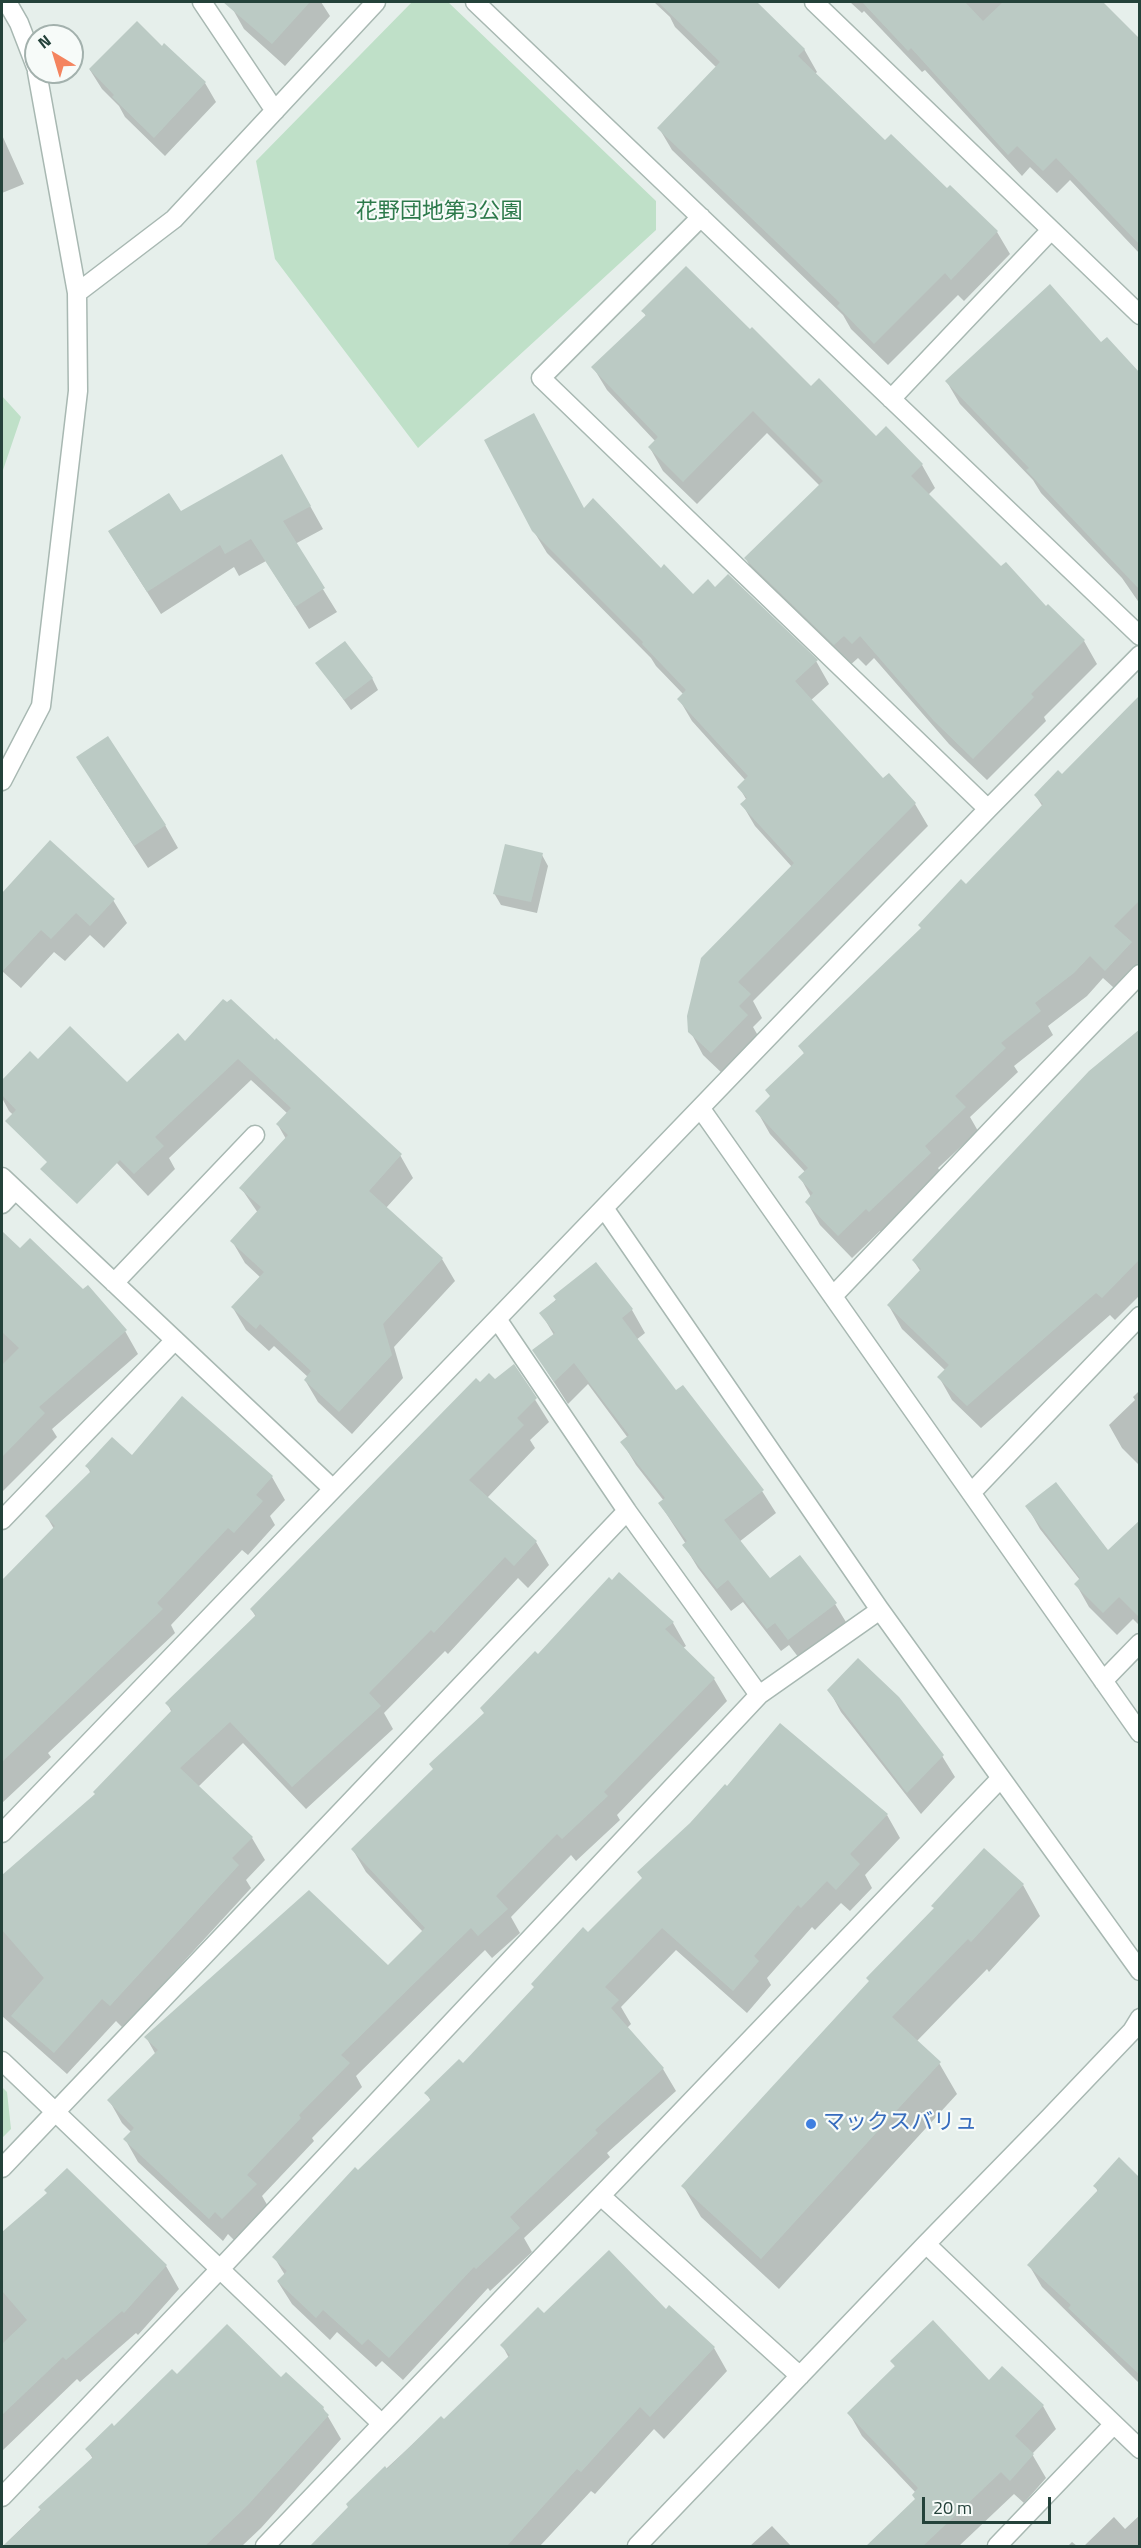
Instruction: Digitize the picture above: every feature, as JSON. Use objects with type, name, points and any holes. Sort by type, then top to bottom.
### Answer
[{"type":"street","points":[[7,2],[24,34]]},
{"type":"street","points":[[202,2],[275,111]]},
{"type":"street","points":[[77,293],[174,219],[376,2]]},
{"type":"street","points":[[475,2],[1140,636]]},
{"type":"street","points":[[814,2],[1140,315]]},
{"type":"street","points":[[2,781],[41,706],[78,391],[77,293],[39,84]]},
{"type":"street","points":[[701,217],[541,378],[988,808]]},
{"type":"street","points":[[891,399],[1051,230]]},
{"type":"street","points":[[2,1833],[701,1109],[988,808],[1140,655]]},
{"type":"street","points":[[833,1296],[1140,974]]},
{"type":"street","points":[[701,1109],[1140,1733]]},
{"type":"street","points":[[114,1283],[255,1135]]},
{"type":"street","points":[[2,1177],[333,1489]]},
{"type":"street","points":[[2,1204],[15,1190]]},
{"type":"street","points":[[604,1208],[880,1610],[1140,1971]]},
{"type":"street","points":[[971,1493],[1140,1317]]},
{"type":"street","points":[[497,1318],[627,1511],[759,1695]]},
{"type":"street","points":[[2,1520],[176,1340]]},
{"type":"street","points":[[2,2168],[627,1511]]},
{"type":"street","points":[[2,2497],[221,2268],[759,1695],[880,1610]]},
{"type":"street","points":[[1103,1681],[1140,1644]]},
{"type":"street","points":[[265,2547],[1000,1779]]},
{"type":"street","points":[[637,2547],[926,2244],[1137,2032]]},
{"type":"street","points":[[2,2061],[382,2424]]},
{"type":"street","points":[[602,2197],[800,2376]]},
{"type":"street","points":[[926,2244],[1140,2449]]},
{"type":"street","points":[[997,2547],[1114,2424]]},
{"type":"green space","name":"花野団地第3公園","points":[[412,2],[448,2],[656,201],[656,230],[418,448],[275,259],[256,161]]},
{"type":"green space","points":[[2,396],[21,417],[2,473]]},
{"type":"green space","points":[[2,2087],[7,2092],[11,2129],[2,2138]]},
{"type":"building","points":[[223,2],[310,2],[272,44]]},
{"type":"building","points":[[658,2],[757,2],[805,49],[798,56],[885,140],[891,134],[947,188],[950,185],[998,231],[951,280],[945,273],[874,344],[837,306],[840,303],[657,128],[720,62]]},
{"type":"building","points":[[862,2],[965,2],[983,21],[1003,2],[1103,2],[1140,39],[1140,245],[1056,158],[1043,171],[1017,146],[1008,155],[911,48],[908,51]]},
{"type":"building","points":[[137,21],[162,46],[164,43],[206,82],[154,138],[112,97],[114,95],[89,69]]},
{"type":"building","points":[[686,266],[811,386],[819,378],[876,436],[886,426],[923,464],[911,476],[1001,566],[1006,562],[1046,606],[1048,604],[1085,640],[1031,694],[1034,697],[973,759],[934,721],[860,636],[852,644],[844,636],[834,645],[744,558],[823,481],[753,411],[683,482],[648,447],[658,437],[591,367],[646,315],[641,311]]},
{"type":"building","points":[[1050,284],[1101,342],[1107,337],[1140,373],[1140,590],[1026,470],[1029,468],[945,381]]},
{"type":"building","points":[[534,413],[584,508],[593,498],[661,568],[664,564],[693,594],[708,579],[715,587],[728,574],[818,660],[795,681],[883,778],[889,773],[916,803],[738,982],[751,994],[739,1006],[748,1015],[711,1053],[688,1032],[687,1016],[701,958],[794,863],[740,804],[747,798],[737,787],[748,776],[677,699],[686,690],[642,644],[643,642],[532,531],[484,440]]},
{"type":"building","points":[[282,454],[311,506],[283,521],[325,588],[295,607],[251,539],[225,554],[220,545],[147,592],[108,531],[169,493],[181,511]]},
{"type":"building","points":[[345,641],[373,678],[344,700],[315,663]]},
{"type":"building","points":[[1140,695],[1140,900],[1114,926],[1132,942],[1105,971],[1090,956],[1074,973],[1035,1003],[1041,1011],[1001,1043],[1006,1048],[955,1096],[966,1107],[925,1146],[931,1153],[869,1212],[866,1209],[838,1236],[805,1202],[813,1193],[798,1177],[808,1168],[755,1111],[770,1096],[765,1090],[804,1053],[798,1046],[921,928],[918,925],[961,879],[966,884],[1043,804],[1034,795],[1058,770],[1062,774]]},
{"type":"building","points":[[108,736],[166,825],[134,846],[76,757]]},
{"type":"building","points":[[50,840],[115,899],[90,926],[76,913],[51,939],[41,930],[2,972],[2,893]]},
{"type":"building","points":[[505,844],[543,853],[531,902],[493,894]]},
{"type":"building","points":[[223,999],[227,1002],[231,999],[402,1154],[369,1191],[443,1258],[383,1324],[392,1355],[339,1412],[304,1380],[311,1371],[260,1324],[256,1329],[231,1307],[264,1272],[230,1241],[261,1207],[239,1188],[288,1135],[276,1124],[291,1108],[238,1059],[155,1137],[164,1146],[134,1174],[120,1160],[77,1204],[40,1169],[47,1162],[5,1121],[16,1110],[2,1095],[2,1080],[30,1051],[38,1059],[70,1026],[127,1082],[178,1033],[185,1041]]},
{"type":"building","points":[[1140,1029],[1140,1259],[1102,1298],[1096,1293],[967,1406],[937,1377],[949,1365],[887,1305],[921,1269],[912,1260],[1089,1071]]},
{"type":"building","points":[[2,1231],[20,1248],[30,1238],[83,1289],[88,1285],[127,1330],[39,1407],[45,1413],[2,1457],[2,1365],[19,1348],[2,1332]]},
{"type":"building","points":[[596,1262],[633,1309],[622,1318],[676,1390],[683,1385],[764,1490],[724,1520],[770,1578],[800,1555],[837,1603],[788,1640],[775,1623],[767,1629],[728,1580],[717,1589],[682,1545],[687,1541],[658,1503],[665,1498],[620,1442],[629,1435],[574,1363],[554,1382],[532,1350],[555,1333],[539,1313],[556,1300],[553,1296]]},
{"type":"building","points":[[514,1364],[537,1398],[517,1418],[524,1425],[469,1480],[537,1541],[514,1566],[505,1557],[434,1633],[431,1630],[369,1693],[381,1706],[292,1787],[230,1722],[180,1768],[253,1837],[232,1858],[239,1865],[110,2006],[102,1999],[54,2053],[11,2016],[44,1978],[2,1930],[2,1875],[95,1794],[93,1792],[172,1710],[165,1703],[256,1615],[250,1609],[476,1378],[480,1382],[489,1373],[495,1379]]},
{"type":"building","points":[[182,1396],[273,1476],[256,1495],[263,1501],[234,1533],[228,1528],[157,1603],[163,1609],[2,1762],[2,1580],[55,1526],[45,1516],[91,1471],[85,1466],[112,1437],[132,1455]]},
{"type":"building","points":[[1056,1482],[1108,1550],[1140,1520],[1140,1618],[1119,1597],[1103,1613],[1074,1584],[1080,1578],[1025,1506]]},
{"type":"building","points":[[619,1572],[674,1622],[665,1629],[715,1678],[604,1792],[608,1796],[562,1839],[557,1834],[496,1896],[508,1909],[478,1936],[471,1928],[341,2055],[350,2063],[299,2115],[301,2118],[247,2175],[257,2184],[222,2219],[215,2212],[209,2219],[123,2139],[134,2128],[107,2100],[158,2050],[144,2037],[309,1890],[388,1965],[425,1928],[351,1849],[433,1769],[429,1764],[484,1713],[480,1708],[535,1651],[538,1654],[609,1577],[612,1580]]},
{"type":"building","points":[[858,1658],[899,1697],[944,1755],[907,1793],[827,1690]]},
{"type":"building","points":[[780,1723],[888,1814],[850,1854],[860,1864],[836,1890],[827,1881],[801,1908],[798,1905],[754,1956],[759,1961],[733,1991],[662,1928],[605,1987],[619,2000],[611,2008],[664,2068],[595,2130],[598,2133],[510,2217],[520,2228],[476,2269],[474,2267],[389,2358],[368,2339],[362,2345],[323,2310],[316,2318],[277,2281],[287,2271],[272,2257],[355,2167],[358,2170],[431,2099],[424,2093],[459,2059],[463,2063],[534,1987],[531,1984],[583,1927],[588,1932],[642,1878],[637,1872],[690,1823],[725,1784],[727,1786]]},
{"type":"building","name":"マックスバリュ","points":[[984,1848],[1024,1884],[971,1942],[968,1939],[892,2017],[941,2062],[761,2259],[681,2186],[869,1981],[866,1978],[934,1908],[931,1906]]},
{"type":"building","points":[[1119,2157],[1140,2178],[1140,2375],[1068,2308],[1071,2305],[1027,2265],[1098,2190],[1093,2186]]},
{"type":"building","points":[[67,2168],[167,2265],[124,2313],[122,2311],[66,2360],[63,2357],[2,2415],[2,2344],[27,2320],[2,2291],[2,2232],[47,2193],[44,2190]]},
{"type":"building","points":[[609,2250],[666,2309],[669,2305],[715,2347],[650,2417],[640,2407],[581,2472],[577,2469],[506,2547],[309,2547],[348,2507],[346,2504],[385,2466],[387,2469],[441,2416],[444,2419],[510,2355],[500,2345],[538,2307],[544,2313]]},
{"type":"building","points":[[933,2320],[989,2380],[1002,2366],[1044,2405],[1015,2436],[1034,2454],[1010,2481],[1001,2472],[922,2547],[865,2547],[915,2499],[912,2495],[918,2488],[847,2413],[895,2366],[890,2361]]},
{"type":"building","points":[[227,2324],[281,2377],[286,2372],[324,2407],[323,2409],[329,2415],[248,2505],[204,2547],[2,2547],[41,2510],[38,2507],[93,2457],[85,2449],[112,2423],[114,2426],[172,2369],[177,2374]]},
{"type":"place","name":"マックスバリュ","points":[[811,2124]]}]
